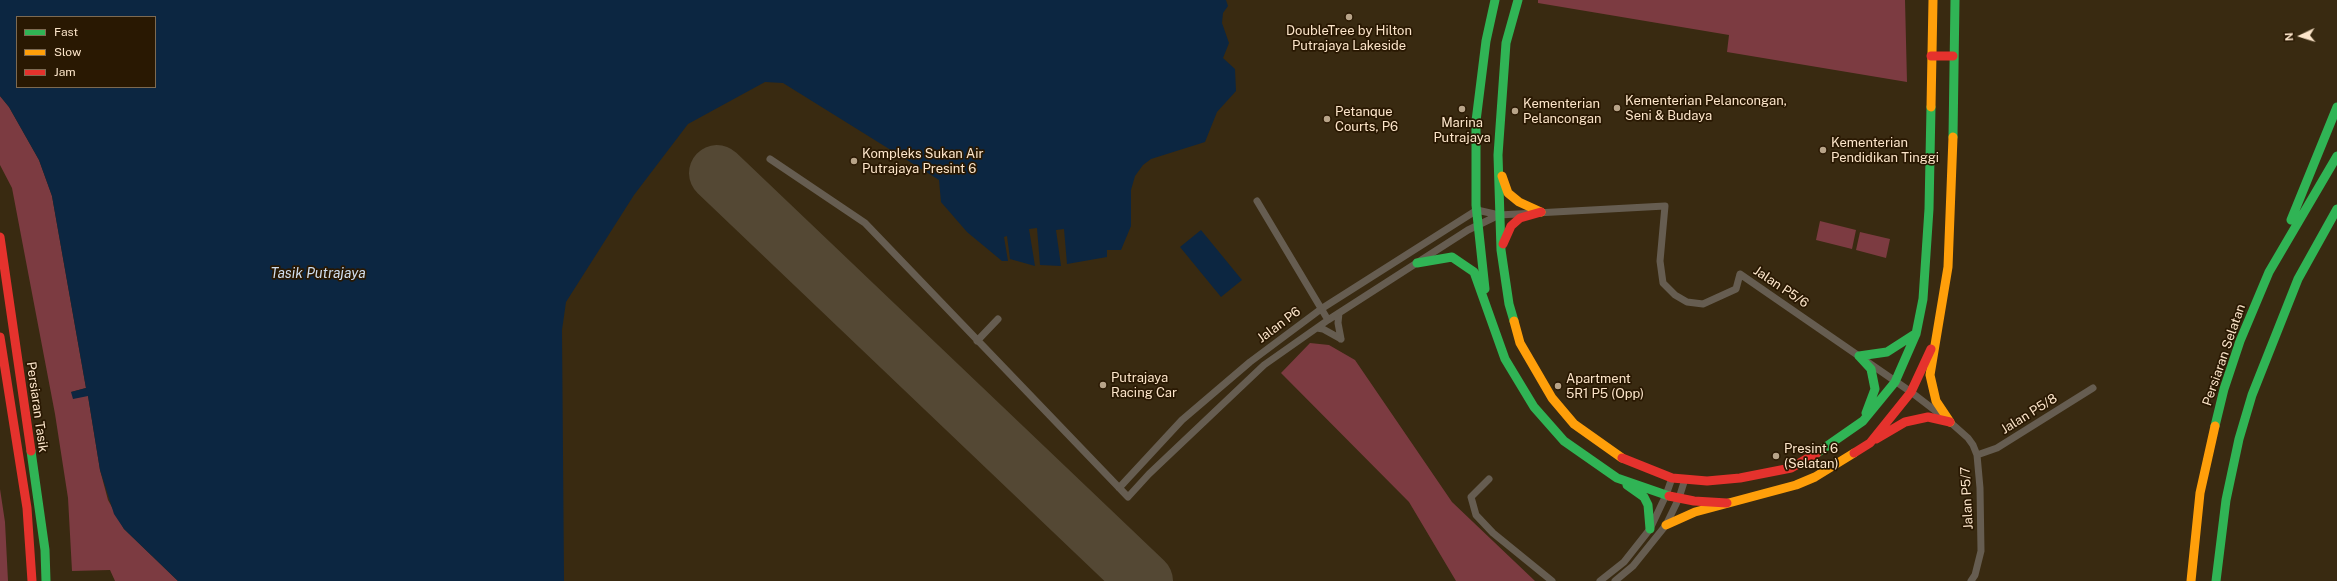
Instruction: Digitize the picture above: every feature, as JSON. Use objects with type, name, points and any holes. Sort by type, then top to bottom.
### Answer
[{"type":"street","points":[[1486,301],[1476,210],[1476,121],[1486,41],[1495,0]]},
{"type":"street","points":[[1518,0],[1506,43],[1498,155],[1501,250],[1509,304],[1520,343],[1552,398],[1574,424],[1623,459],[1672,478],[1707,481],[1740,478],[1791,468],[1802,463],[1863,421],[1895,382],[1916,334],[1923,299],[1929,209],[1932,0]]},
{"type":"street","points":[[1929,0],[1932,20]]},
{"type":"street","points":[[1950,422],[1936,401],[1930,375],[1948,259],[1953,181],[1953,56],[1955,0]]},
{"type":"street","points":[[1931,56],[1953,56]]},
{"type":"street","points":[[2269,272],[2337,107]]},
{"type":"street","points":[[1498,155],[1504,184],[1508,193],[1519,202],[1541,212]]},
{"type":"street","name":"Persiaran Selatan","points":[[2191,581],[2200,493],[2210,443],[2231,368],[2269,272],[2337,156]]},
{"type":"street","points":[[770,159],[865,223],[1119,488]]},
{"type":"street","points":[[1257,201],[1328,320]]},
{"type":"street","name":"Jalan P5/6","points":[[1499,214],[1665,206],[1660,261],[1663,283],[1675,295],[1687,302],[1703,304],[1736,289],[1740,274],[1911,392],[1950,422]]},
{"type":"street","points":[[2216,581],[2226,500],[2239,439],[2252,395],[2298,279],[2337,209]]},
{"type":"street","points":[[1476,210],[1499,214]]},
{"type":"street","name":"Jalan P6","points":[[1476,210],[1321,309],[1250,362],[1182,420],[1119,488],[1128,497],[1149,474],[1264,365],[1328,320],[1478,224],[1499,214]]},
{"type":"street","points":[[1501,250],[1504,237],[1511,226],[1520,218],[1541,212]]},
{"type":"street","name":"Persiaran Tasik","points":[[0,237],[44,550],[46,581]]},
{"type":"street","points":[[1417,263],[1452,257],[1459,260],[1474,272],[1486,301],[1505,359],[1534,407],[1564,441],[1644,497],[1648,505],[1650,529]]},
{"type":"street","points":[[1317,328],[1336,335],[1341,339],[1338,323],[1339,313]]},
{"type":"street","points":[[977,340],[998,319]]},
{"type":"street","points":[[1859,356],[1876,356],[1887,352],[1916,334]]},
{"type":"street","name":"Persiaran Tasik","points":[[0,337],[27,508],[32,581]]},
{"type":"street","points":[[1870,443],[1911,392],[1936,338]]},
{"type":"street","points":[[1859,356],[1871,369],[1875,389],[1863,421]]},
{"type":"street","name":"Jalan P5/8","points":[[1977,455],[1997,448],[2093,388]]},
{"type":"street","points":[[1666,524],[1683,516],[1796,485],[1815,477],[1905,422],[1928,417],[1950,422]]},
{"type":"street","name":"Jalan P5/7","points":[[1950,422],[1973,445],[1977,455],[1980,488],[1981,551],[1979,562],[1971,581]]},
{"type":"street","points":[[1617,478],[1679,498],[1727,503]]},
{"type":"street","points":[[1600,581],[1624,562],[1650,529],[1666,495],[1672,478]]},
{"type":"street","points":[[1489,479],[1472,497],[1476,515],[1492,533],[1552,581]]},
{"type":"street","points":[[1615,581],[1633,566],[1666,524],[1679,498],[1685,479]]},
{"type":"shaded area","points":[[1538,0],[1905,0],[1907,82],[1727,52],[1729,35],[1538,3]]},
{"type":"shaded area","points":[[0,96],[9,107],[39,160],[52,196],[86,388],[71,392],[88,396],[100,470],[108,500],[124,529],[178,581],[115,581],[110,570],[72,571],[68,498],[55,414],[12,188],[0,165]]},
{"type":"shaded area","points":[[1820,221],[1856,230],[1852,249],[1816,240]]},
{"type":"shaded area","points":[[1860,232],[1890,239],[1886,258],[1856,250]]},
{"type":"shaded area","points":[[1310,343],[1329,345],[1355,360],[1452,502],[1535,581],[1456,581],[1409,502],[1281,373]]},
{"type":"shaded area","points":[[0,489],[5,522],[8,581],[0,581]]},
{"type":"water","name":"Tasik Putrajaya","points":[[0,0],[1226,0],[1228,6],[1223,13],[1222,23],[1229,43],[1223,58],[1235,69],[1236,91],[1217,112],[1205,142],[1151,159],[1143,165],[1135,176],[1131,190],[1131,226],[1121,250],[1107,250],[1107,257],[1067,264],[1064,229],[1056,230],[1061,266],[1040,265],[1037,228],[1029,229],[1035,266],[1010,259],[1007,236],[1004,237],[1008,261],[1002,261],[967,232],[941,202],[939,180],[783,83],[765,82],[688,124],[634,195],[566,302],[562,330],[564,581],[178,581],[124,529],[114,514],[100,470],[88,396],[73,399],[71,392],[86,388],[52,196],[39,160],[9,107],[0,96]]},
{"type":"water","points":[[1201,230],[1242,280],[1221,297],[1180,247]]},
{"type":"runway","points":[[717,173],[1145,581]]},
{"type":"traffic: fast","points":[[1485,289],[1476,205],[1476,121],[1486,41],[1495,0]]},
{"type":"traffic: fast","points":[[1514,321],[1509,304],[1501,250],[1498,155],[1506,43],[1518,0]]},
{"type":"traffic: fast","points":[[1953,137],[1955,0]]},
{"type":"traffic: fast","points":[[1817,453],[1863,421],[1895,382],[1916,334],[1923,299],[1929,209],[1931,107]]},
{"type":"traffic: fast","points":[[2291,220],[2337,107]]},
{"type":"traffic: fast","points":[[2215,426],[2224,389],[2240,341],[2269,272],[2337,156]]},
{"type":"traffic: fast","points":[[2216,581],[2226,500],[2239,439],[2252,395],[2298,279],[2337,209]]},
{"type":"traffic: fast","points":[[1417,263],[1452,257],[1474,272],[1505,359],[1534,407],[1564,441],[1617,478],[1669,496]]},
{"type":"traffic: fast","points":[[1859,356],[1887,352],[1915,334]]},
{"type":"traffic: fast","points":[[1859,356],[1871,369],[1875,389],[1866,413]]},
{"type":"traffic: fast","points":[[31,451],[45,550],[46,581]]},
{"type":"traffic: fast","points":[[1627,485],[1644,497],[1648,505],[1650,529]]},
{"type":"traffic: slow","points":[[1931,107],[1933,0]]},
{"type":"traffic: slow","points":[[1950,422],[1936,401],[1930,375],[1948,267],[1953,137]]},
{"type":"traffic: slow","points":[[1502,176],[1508,193],[1519,202],[1541,212]]},
{"type":"traffic: slow","points":[[1514,321],[1520,343],[1552,398],[1574,424],[1622,458]]},
{"type":"traffic: slow","points":[[2191,581],[2200,493],[2215,426]]},
{"type":"traffic: slow","points":[[1666,525],[1695,512],[1796,485],[1815,477],[1854,453]]},
{"type":"traffic: jam","points":[[1931,56],[1953,56]]},
{"type":"traffic: jam","points":[[1503,244],[1511,226],[1520,218],[1541,212]]},
{"type":"traffic: jam","points":[[0,237],[31,451]]},
{"type":"traffic: jam","points":[[0,337],[27,508],[32,581]]},
{"type":"traffic: jam","points":[[1854,453],[1870,443],[1911,392],[1931,349]]},
{"type":"traffic: jam","points":[[1876,439],[1905,422],[1928,417],[1950,422]]},
{"type":"traffic: jam","points":[[1622,458],[1672,478],[1707,481],[1740,478],[1791,468],[1817,453]]},
{"type":"traffic: jam","points":[[1669,496],[1694,501],[1727,503]]},
{"type":"place","name":"DoubleTree by Hilton Putrajaya Lakeside","points":[[1349,17]]},
{"type":"place","name":"Kementerian Pelancongan, Seni & Budaya","points":[[1617,108]]},
{"type":"place","name":"Marina Putrajaya","points":[[1462,109]]},
{"type":"place","name":"Kementerian Pelancongan","points":[[1515,111]]},
{"type":"place","name":"Petanque Courts, P6","points":[[1327,119]]},
{"type":"place","name":"Kementerian Pendidikan Tinggi","points":[[1823,150]]},
{"type":"place","name":"Kompleks Sukan Air Putrajaya Presint 6","points":[[854,161]]},
{"type":"place","name":"Putrajaya Racing Car","points":[[1103,385]]},
{"type":"place","name":"Apartment 5R1 P5 (Opp)","points":[[1558,386]]},
{"type":"place","name":"Presint 6 (Selatan)","points":[[1776,456]]}]
